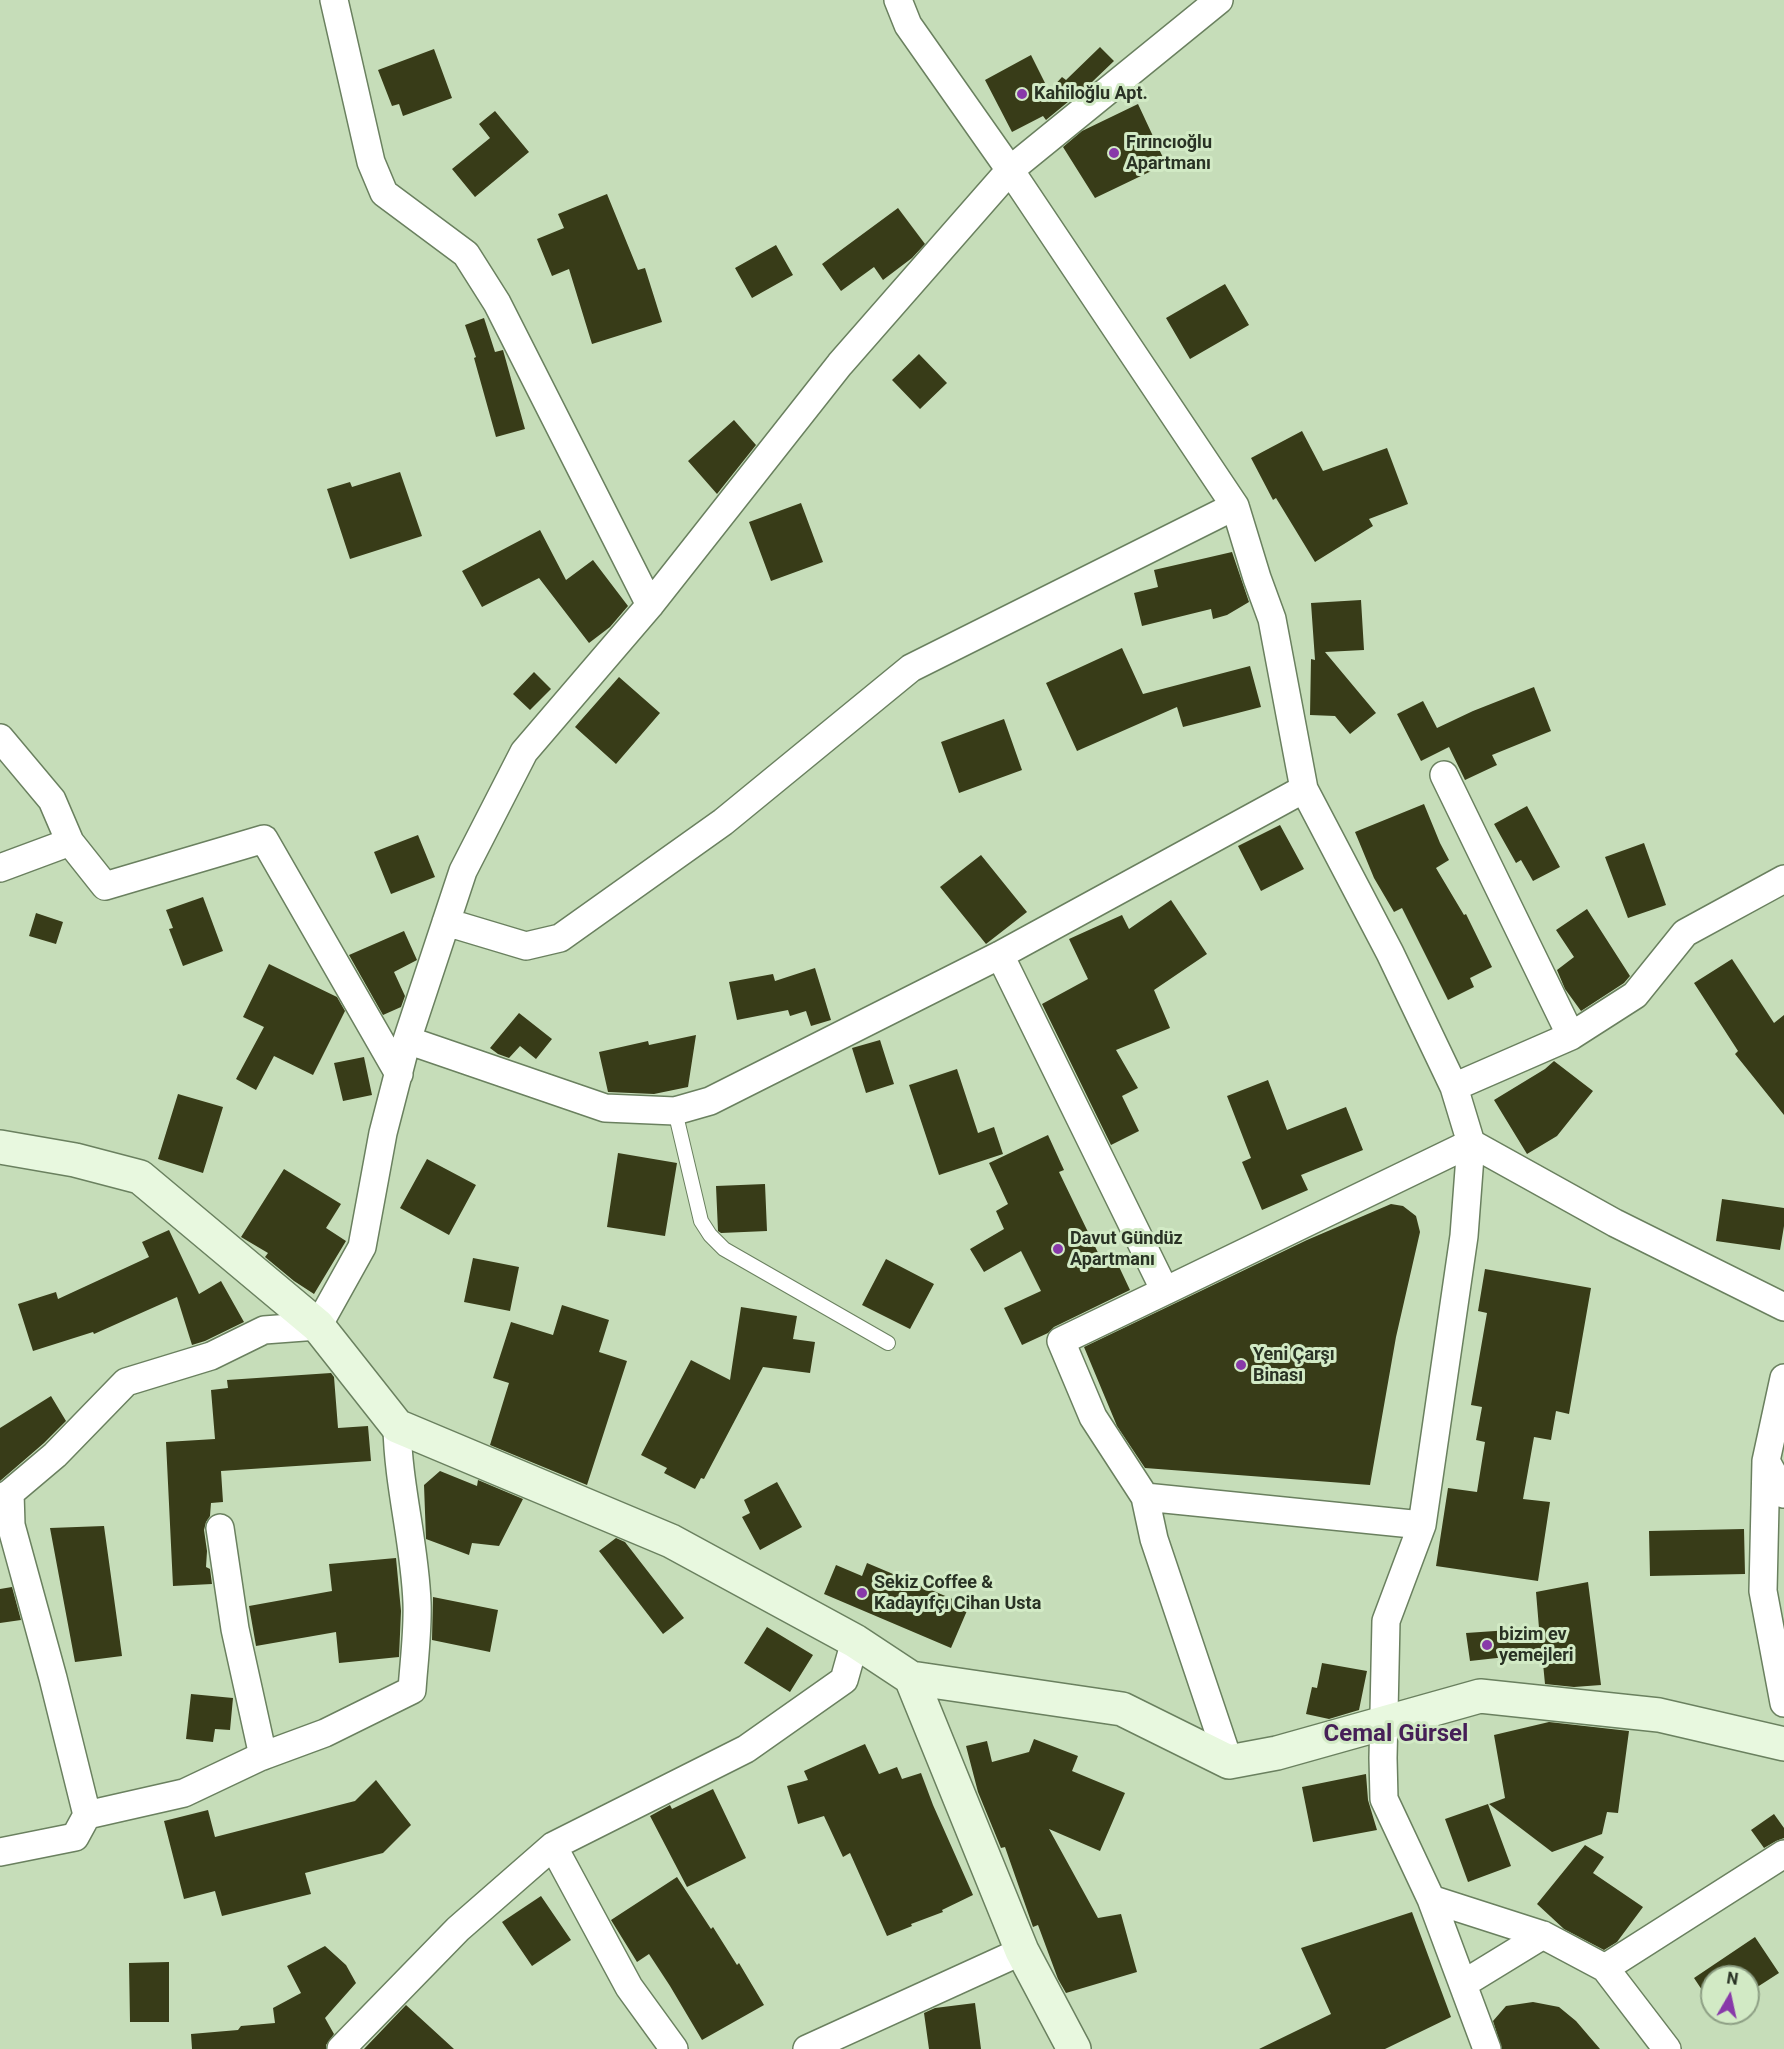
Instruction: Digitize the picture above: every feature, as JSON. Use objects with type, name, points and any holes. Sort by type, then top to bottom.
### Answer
[{"type":"street","points":[[334,0],[371,162],[384,193],[466,254],[497,303],[650,605]]},
{"type":"street","points":[[898,0],[908,25],[1010,170],[1235,506],[1272,619],[1304,789],[1390,953],[1454,1087],[1471,1143],[1464,1236],[1422,1525],[1386,1621],[1383,1723],[1384,1799],[1431,1899],[1487,2049]]},
{"type":"street","points":[[318,1326],[362,1247],[383,1133],[407,1040],[463,871],[524,752],[650,605],[840,364],[1010,170],[1219,0]]},
{"type":"street","points":[[446,922],[526,946],[560,938],[723,822],[911,668],[1235,506]]},
{"type":"street","points":[[0,738],[52,800],[70,842],[105,886],[264,839],[399,1074]]},
{"type":"street","points":[[1444,775],[1571,1036]]},
{"type":"street","points":[[407,1040],[605,1108],[675,1111],[710,1101],[1000,955],[1304,789]]},
{"type":"street","points":[[0,868],[70,842]]},
{"type":"street","points":[[1454,1087],[1571,1036],[1635,995],[1685,933],[1784,879]]},
{"type":"street","points":[[1000,955],[1165,1291]]},
{"type":"street","points":[[1229,1762],[1154,1539],[1145,1497],[1093,1417],[1061,1341],[1471,1143]]},
{"type":"street","points":[[1471,1143],[1615,1223],[1784,1307]]},
{"type":"street","points":[[0,1147],[75,1160],[141,1177],[318,1326],[397,1426],[671,1541],[855,1641],[911,1678],[1122,1709],[1229,1762],[1277,1753],[1480,1696],[1659,1715],[1784,1744]]},
{"type":"street","points":[[0,1852],[75,1838],[87,1815],[5,1496],[56,1455],[126,1382],[211,1356],[264,1330],[318,1326]]},
{"type":"street","points":[[1784,1378],[1766,1461],[1763,1591],[1784,1703]]},
{"type":"street","points":[[87,1815],[184,1793],[264,1756],[325,1733],[412,1690],[417,1603],[409,1530],[397,1455],[397,1426]]},
{"type":"street","points":[[1766,1461],[1784,1494]]},
{"type":"street","points":[[1145,1497],[1422,1525]]},
{"type":"street","points":[[220,1528],[235,1629],[264,1756]]},
{"type":"street","points":[[341,2049],[458,1929],[553,1846],[746,1749],[844,1680],[855,1641]]},
{"type":"street","points":[[911,1678],[1022,1951],[1074,2049]]},
{"type":"street","points":[[553,1846],[629,1987],[674,2049]]},
{"type":"street","points":[[1605,1968],[1784,1854]]},
{"type":"street","points":[[1431,1899],[1543,1935],[1605,1968],[1667,2049]]},
{"type":"street","points":[[1463,1984],[1543,1935]]},
{"type":"street","points":[[807,2049],[1022,1951]]},
{"type":"lane","points":[[675,1111],[701,1221],[710,1235],[724,1249],[888,1343]]},
{"type":"building","name":"Kahiloğlu Apt.","points":[[1100,47],[1114,61],[1046,120],[1043,116],[1012,132],[985,80],[1031,55],[1049,91],[1062,77],[1066,80]]},
{"type":"building","points":[[434,49],[452,98],[403,116],[399,104],[392,106],[378,70]]},
{"type":"building","name":"Fırıncıoğlu Apartmanı","points":[[1138,104],[1166,164],[1095,198],[1063,147],[1082,131]]},
{"type":"building","points":[[495,111],[529,152],[475,197],[452,169],[490,138],[479,124]]},
{"type":"building","points":[[607,194],[638,270],[645,268],[662,322],[592,344],[569,269],[552,276],[537,239],[564,228],[558,214]]},
{"type":"building","points":[[898,208],[925,244],[912,258],[883,280],[874,267],[841,291],[822,264]]},
{"type":"building","points":[[776,245],[793,275],[752,298],[735,268]]},
{"type":"building","points":[[1225,284],[1249,325],[1190,359],[1166,318]]},
{"type":"building","points":[[484,318],[495,352],[503,350],[525,429],[496,437],[474,358],[476,357],[465,325]]},
{"type":"building","points":[[919,354],[947,383],[920,409],[892,380]]},
{"type":"building","points":[[734,420],[756,445],[717,494],[688,461]]},
{"type":"building","points":[[1302,431],[1323,471],[1387,448],[1408,504],[1369,519],[1373,526],[1315,562],[1276,498],[1273,500],[1251,458]]},
{"type":"building","points":[[400,472],[422,536],[350,559],[327,489],[350,482],[352,487]]},
{"type":"building","points":[[801,503],[823,562],[771,581],[749,522]]},
{"type":"building","points":[[540,530],[566,580],[593,560],[628,606],[610,627],[589,643],[539,578],[482,607],[462,571]]},
{"type":"building","points":[[1232,552],[1249,602],[1227,615],[1213,619],[1211,609],[1142,626],[1134,593],[1158,587],[1154,570]]},
{"type":"building","points":[[1361,600],[1364,650],[1325,652],[1376,713],[1350,734],[1335,716],[1310,715],[1311,659],[1315,660],[1311,603]]},
{"type":"building","points":[[1122,648],[1143,694],[1250,666],[1261,707],[1183,727],[1177,707],[1077,751],[1046,683]]},
{"type":"building","points":[[534,672],[551,689],[530,710],[513,694]]},
{"type":"building","points":[[619,677],[660,713],[616,764],[575,727]]},
{"type":"building","points":[[1534,687],[1551,731],[1492,755],[1497,765],[1465,780],[1449,747],[1421,761],[1397,714],[1423,701],[1437,728]]},
{"type":"building","points":[[1004,719],[1022,770],[959,793],[941,742]]},
{"type":"building","points":[[1424,804],[1449,860],[1436,868],[1464,915],[1466,914],[1492,967],[1470,978],[1474,987],[1448,1000],[1402,908],[1394,912],[1374,878],[1355,832]]},
{"type":"building","points":[[1527,806],[1560,867],[1533,881],[1521,860],[1516,863],[1494,824]]},
{"type":"building","points":[[1280,825],[1304,869],[1261,891],[1238,846]]},
{"type":"building","points":[[418,835],[435,877],[391,894],[374,852]]},
{"type":"building","points":[[1644,843],[1666,905],[1628,918],[1605,857]]},
{"type":"building","points":[[981,855],[1027,912],[986,944],[940,887]]},
{"type":"building","points":[[203,897],[223,951],[183,966],[169,929],[173,928],[166,910]]},
{"type":"building","points":[[1171,900],[1207,954],[1154,990],[1170,1028],[1116,1050],[1138,1088],[1122,1096],[1139,1131],[1111,1145],[1042,1004],[1088,979],[1069,939],[1122,915],[1129,929]]},
{"type":"building","points":[[1587,909],[1630,976],[1624,983],[1581,1011],[1565,989],[1557,970],[1574,957],[1556,930]]},
{"type":"building","points":[[36,913],[63,922],[56,944],[29,936]]},
{"type":"building","points":[[404,931],[417,960],[394,972],[405,996],[401,1007],[383,1015],[349,955]]},
{"type":"building","points":[[1732,959],[1774,1023],[1784,1015],[1784,1115],[1735,1054],[1738,1051],[1694,983]]},
{"type":"building","points":[[269,964],[337,997],[345,1011],[313,1075],[274,1056],[256,1090],[236,1079],[264,1027],[243,1017]]},
{"type":"building","points":[[815,968],[831,1020],[811,1026],[806,1011],[790,1016],[788,1010],[737,1020],[729,982],[773,974],[775,981]]},
{"type":"building","points":[[519,1013],[552,1039],[536,1059],[520,1046],[509,1058],[490,1048]]},
{"type":"building","points":[[696,1035],[688,1087],[654,1094],[608,1092],[599,1052],[648,1041],[649,1045]]},
{"type":"building","points":[[880,1040],[894,1084],[866,1093],[852,1048]]},
{"type":"building","points":[[364,1057],[372,1095],[343,1101],[334,1063]]},
{"type":"building","points":[[1554,1061],[1593,1091],[1557,1136],[1527,1154],[1494,1100],[1545,1069]]},
{"type":"building","points":[[957,1069],[978,1133],[994,1127],[1003,1154],[939,1175],[909,1085]]},
{"type":"building","points":[[1268,1080],[1287,1130],[1346,1107],[1363,1150],[1301,1175],[1308,1190],[1262,1210],[1242,1162],[1251,1158],[1227,1096]]},
{"type":"building","points":[[178,1094],[223,1107],[203,1173],[158,1159]]},
{"type":"building","points":[[1048,1135],[1064,1170],[1059,1172],[1102,1261],[1114,1256],[1130,1290],[1022,1345],[1004,1308],[1041,1291],[1021,1251],[984,1272],[970,1249],[1004,1229],[996,1211],[1008,1204],[989,1163]]},
{"type":"building","points":[[618,1153],[677,1163],[665,1236],[607,1227]]},
{"type":"building","points":[[427,1159],[476,1185],[449,1235],[400,1208]]},
{"type":"building","points":[[284,1169],[341,1204],[326,1228],[346,1241],[314,1294],[265,1257],[268,1253],[241,1237]]},
{"type":"building","points":[[765,1184],[767,1231],[721,1233],[718,1231],[716,1186]]},
{"type":"building","points":[[1722,1199],[1784,1208],[1780,1250],[1716,1241]]},
{"type":"building","name":"Yeni Çarşı Binası","points":[[1391,1204],[1403,1206],[1416,1216],[1420,1232],[1396,1337],[1370,1485],[1145,1468],[1117,1426],[1084,1347],[1307,1240]]},
{"type":"building","points":[[169,1230],[199,1294],[221,1281],[244,1322],[192,1345],[177,1297],[94,1334],[93,1332],[33,1351],[18,1304],[56,1292],[58,1299],[149,1257],[142,1242]]},
{"type":"building","points":[[473,1258],[519,1267],[510,1311],[464,1302]]},
{"type":"building","points":[[886,1259],[934,1284],[910,1329],[862,1305]]},
{"type":"building","points":[[1485,1269],[1591,1288],[1569,1414],[1556,1411],[1551,1440],[1534,1437],[1523,1499],[1550,1502],[1538,1581],[1436,1566],[1448,1488],[1477,1492],[1485,1442],[1476,1440],[1482,1407],[1471,1405],[1487,1313],[1478,1311]]},
{"type":"building","points":[[562,1305],[609,1320],[599,1352],[627,1361],[587,1485],[490,1445],[509,1383],[493,1378],[511,1322],[553,1335]]},
{"type":"building","points":[[741,1307],[797,1316],[793,1339],[815,1342],[810,1373],[763,1367],[704,1479],[701,1478],[695,1489],[664,1473],[667,1468],[641,1455],[691,1360],[730,1380]]},
{"type":"building","points":[[331,1373],[334,1377],[338,1428],[368,1426],[371,1461],[221,1471],[223,1502],[211,1503],[210,1516],[204,1530],[207,1551],[206,1567],[210,1569],[212,1584],[173,1586],[166,1442],[215,1439],[211,1390],[228,1388],[227,1380]]},
{"type":"building","points":[[51,1396],[66,1421],[0,1481],[0,1428]]},
{"type":"building","points":[[440,1471],[477,1486],[478,1480],[523,1499],[499,1546],[472,1543],[469,1555],[426,1539],[424,1485]]},
{"type":"building","points":[[777,1482],[802,1527],[760,1550],[742,1517],[750,1513],[744,1500]]},
{"type":"building","points":[[104,1526],[122,1656],[75,1662],[50,1528]]},
{"type":"building","points":[[1744,1529],[1745,1574],[1650,1576],[1649,1531]]},
{"type":"building","points":[[616,1538],[625,1542],[684,1618],[663,1634],[599,1551]]},
{"type":"building","points":[[396,1558],[401,1611],[399,1657],[339,1663],[336,1632],[256,1646],[249,1606],[332,1591],[329,1564]]},
{"type":"building","points":[[867,1563],[969,1606],[951,1648],[824,1594],[836,1565],[862,1576]]},
{"type":"building","points":[[1588,1582],[1601,1685],[1574,1687],[1545,1684],[1542,1653],[1470,1661],[1466,1633],[1539,1628],[1536,1592]]},
{"type":"building","points":[[12,1587],[21,1620],[0,1623],[0,1589]]},
{"type":"building","points":[[433,1597],[498,1610],[490,1652],[432,1640]]},
{"type":"building","points":[[767,1627],[813,1655],[790,1692],[744,1663]]},
{"type":"building","points":[[1322,1663],[1367,1671],[1359,1710],[1329,1719],[1306,1714],[1312,1687],[1317,1688]]},
{"type":"building","points":[[191,1694],[233,1698],[230,1730],[215,1729],[213,1742],[186,1739]]},
{"type":"building","points":[[1549,1722],[1629,1731],[1618,1813],[1607,1812],[1602,1834],[1552,1852],[1489,1804],[1505,1798],[1494,1735]]},
{"type":"building","points":[[1034,1739],[1078,1756],[1072,1771],[1125,1793],[1100,1851],[1049,1829],[1098,1918],[1121,1914],[1137,1972],[1066,1993],[1058,1979],[1038,1925],[1033,1927],[1005,1847],[1001,1848],[978,1792],[966,1746],[987,1741],[992,1762],[1029,1752]]},
{"type":"building","points":[[865,1744],[879,1774],[897,1767],[902,1779],[921,1773],[973,1895],[942,1910],[943,1912],[887,1936],[850,1853],[843,1857],[824,1816],[798,1824],[787,1786],[808,1780],[804,1771]]},
{"type":"building","points":[[1366,1774],[1368,1800],[1377,1830],[1313,1842],[1302,1787]]},
{"type":"building","points":[[376,1780],[411,1825],[383,1853],[305,1873],[311,1894],[222,1916],[215,1891],[184,1899],[164,1821],[208,1810],[215,1837],[355,1801]]},
{"type":"building","points":[[713,1789],[746,1858],[687,1887],[650,1816],[670,1805],[672,1809]]},
{"type":"building","points":[[1488,1804],[1511,1866],[1468,1882],[1445,1819]]},
{"type":"building","points":[[1774,1814],[1784,1828],[1784,1838],[1764,1848],[1751,1830]]},
{"type":"building","points":[[1585,1845],[1604,1857],[1593,1873],[1643,1907],[1617,1942],[1604,1950],[1564,1929],[1537,1904]]},
{"type":"building","points":[[677,1877],[711,1929],[713,1927],[737,1965],[739,1963],[764,2005],[702,2040],[649,1954],[637,1962],[611,1920]]},
{"type":"building","points":[[541,1896],[571,1940],[532,1966],[502,1922]]},
{"type":"building","points":[[1412,1912],[1451,2017],[1385,2049],[1259,2049],[1331,2014],[1301,1948]]},
{"type":"building","points":[[1755,1937],[1779,1973],[1760,1985],[1760,1965],[1713,1965]]},
{"type":"building","points":[[325,1946],[346,1965],[356,1983],[325,2018],[334,2034],[326,2045],[326,2049],[192,2049],[191,2034],[238,2030],[241,2026],[275,2023],[273,2008],[301,1993],[287,1966]]},
{"type":"building","points":[[169,1962],[169,2022],[130,2022],[129,1963]]},
{"type":"building","points":[[1700,1974],[1700,1987],[1694,1978]]},
{"type":"building","points":[[1533,2002],[1559,2007],[1576,2021],[1600,2049],[1502,2049],[1493,2021],[1506,2006]]},
{"type":"building","points":[[975,2003],[981,2049],[929,2049],[924,2013],[935,2008]]},
{"type":"building","points":[[406,2005],[454,2049],[364,2049]]},
{"type":"place","name":"Kahiloğlu Apt.","points":[[1022,94]]},
{"type":"place","name":"Fırıncıoğlu Apartmanı","points":[[1114,153]]},
{"type":"place","name":"Davut Gündüz Apartmanı","points":[[1058,1249]]},
{"type":"place","name":"Yeni Çarşı Binası","points":[[1241,1365]]},
{"type":"place","name":"Sekiz Coffee & Kadayıfçı Cihan Usta","points":[[862,1593]]},
{"type":"place","name":"bizim ev yemejleri","points":[[1487,1645]]},
{"type":"district","name":"Cemal Gürsel","points":[[1396,1735]]}]
